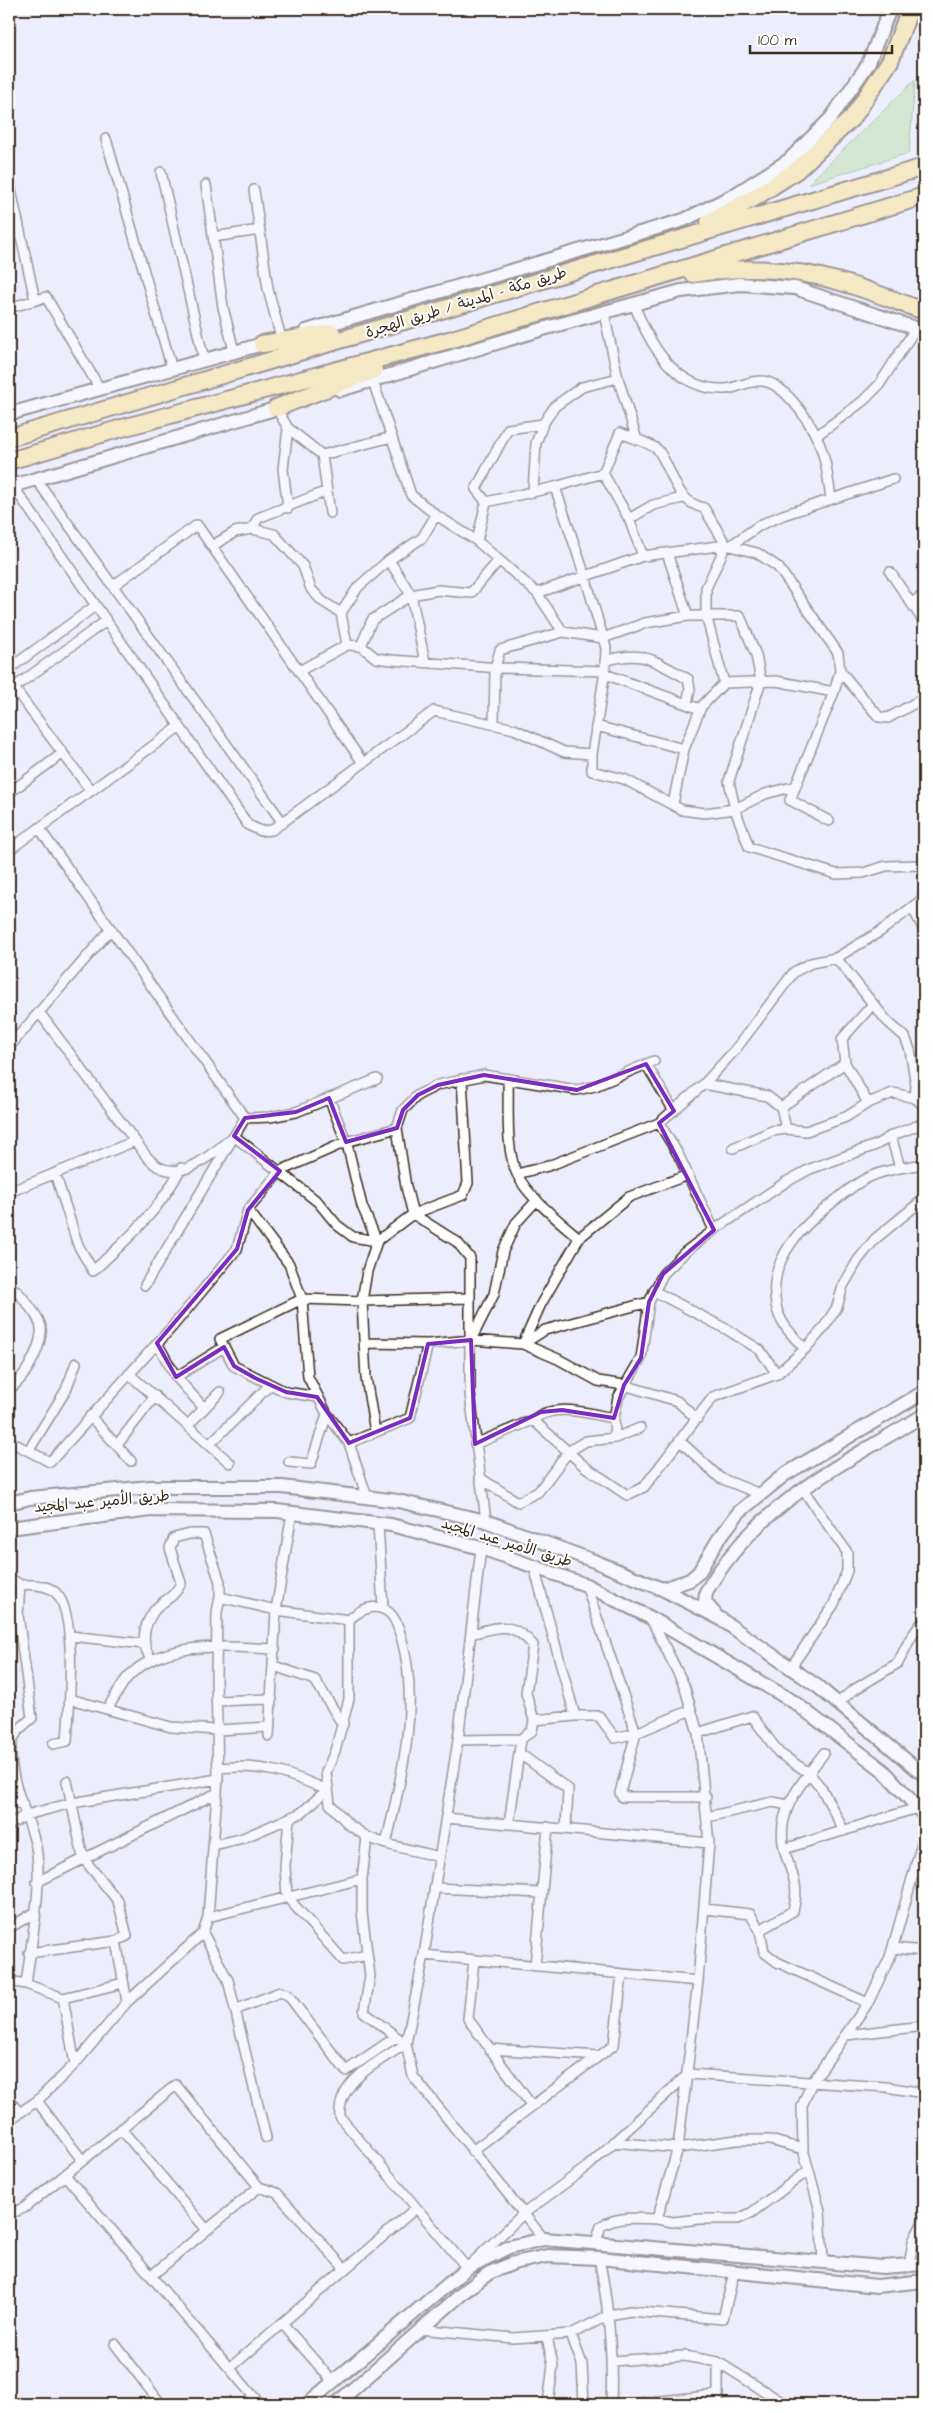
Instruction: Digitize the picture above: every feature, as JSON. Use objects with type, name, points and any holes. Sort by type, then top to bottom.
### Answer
[{"type":"highway","points":[[679,239],[754,198],[797,170],[853,117],[890,61],[910,9]]},
{"type":"highway","name":"طريق مكة - المدينة / طريق الهجرة","points":[[9,438],[924,166]]},
{"type":"highway","name":"طريق مكة - المدينة / طريق الهجرة","points":[[9,461],[122,428],[450,340],[917,198]]},
{"type":"highway","points":[[634,283],[712,271],[774,269],[837,280],[924,311]]},
{"type":"highway","points":[[262,344],[389,325]]},
{"type":"highway","points":[[276,408],[450,340]]},
{"type":"main road","points":[[9,414],[262,344],[684,220],[734,196],[789,160],[831,118],[868,64],[890,9]]},
{"type":"main road","points":[[11,486],[682,291],[740,284],[795,288],[920,330]]},
{"type":"main road","points":[[662,1589],[690,1580],[699,1572],[718,1540],[739,1512],[760,1494],[784,1476],[924,1392]]},
{"type":"main road","points":[[719,1618],[705,1602],[706,1592],[741,1542],[763,1518],[802,1488],[924,1415]]},
{"type":"main road","name":"طريق الأمير عبد المجيد","points":[[9,1503],[30,1498],[150,1487],[282,1487],[398,1501],[486,1521],[594,1560],[662,1589],[719,1618],[791,1667],[838,1703],[924,1775]]},
{"type":"main road","name":"طريق الأمير عبد المجيد","points":[[9,1528],[151,1510],[292,1513],[378,1524],[481,1548],[586,1585],[651,1618],[794,1702],[884,1771],[921,1812]]},
{"type":"main road","points":[[307,2404],[467,2268],[509,2247],[544,2239],[909,2267],[924,2264]]},
{"type":"main road","points":[[336,2404],[419,2329],[489,2273],[514,2263],[547,2256],[598,2258],[877,2286],[924,2281]]},
{"type":"street","points":[[106,139],[172,369]]},
{"type":"street","points":[[161,172],[204,360]]},
{"type":"street","points":[[9,181],[35,300]]},
{"type":"street","points":[[206,186],[223,307],[234,351]]},
{"type":"street","points":[[254,190],[268,289],[281,338]]},
{"type":"street","points":[[213,237],[260,230]]},
{"type":"street","points":[[9,308],[46,297],[100,389]]},
{"type":"street","points":[[634,304],[651,343],[660,356],[683,377],[697,384],[727,389],[746,383],[763,381],[775,384],[788,394],[816,436],[825,462],[831,499]]},
{"type":"street","points":[[604,313],[618,378],[637,440]]},
{"type":"street","points":[[816,436],[864,401],[880,385],[920,330]]},
{"type":"street","points":[[533,492],[536,443],[542,424],[555,406],[582,387],[618,378]]},
{"type":"street","points":[[373,381],[411,495],[436,515],[477,541],[537,593],[564,632]]},
{"type":"street","points":[[276,408],[288,428],[322,455],[330,513]]},
{"type":"street","points":[[477,541],[486,502],[476,488],[508,429],[542,424]]},
{"type":"street","points":[[288,428],[283,468],[288,508]]},
{"type":"street","points":[[603,473],[620,432],[657,448],[683,498],[691,506],[704,508],[728,545]]},
{"type":"street","points":[[322,455],[392,438]]},
{"type":"street","points":[[486,502],[555,487],[603,473]]},
{"type":"street","points":[[603,473],[630,519],[643,556]]},
{"type":"street","points":[[36,479],[282,823]]},
{"type":"street","points":[[724,683],[706,615],[706,588],[728,545],[760,525],[893,479]]},
{"type":"street","points":[[11,486],[248,825],[261,831],[272,830],[434,711],[514,728],[564,752],[592,754]]},
{"type":"street","points":[[555,487],[586,576],[606,648],[605,669],[592,754],[592,772],[624,779],[682,810],[706,814],[735,809],[765,794],[796,786]]},
{"type":"street","points":[[252,529],[258,518],[288,508],[327,491]]},
{"type":"street","points":[[630,519],[653,505],[683,498]]},
{"type":"street","points":[[340,613],[358,587],[389,560],[422,538],[436,515]]},
{"type":"street","points":[[113,586],[197,525],[363,764]]},
{"type":"street","points":[[212,546],[235,532],[252,529],[274,534],[303,566],[311,588],[322,601],[340,613],[347,645]]},
{"type":"street","points":[[537,593],[643,556],[728,545],[757,553],[778,567],[838,653],[840,671],[834,692],[790,800],[829,821]]},
{"type":"street","points":[[668,553],[688,616]]},
{"type":"street","points":[[389,560],[411,595],[425,662]]},
{"type":"street","points":[[361,646],[372,620],[411,595],[438,590],[471,593],[499,560]]},
{"type":"street","points":[[890,572],[924,622]]},
{"type":"street","points":[[911,603],[924,595]]},
{"type":"street","points":[[9,669],[95,606]]},
{"type":"street","points":[[494,724],[495,668],[500,650],[564,632],[603,638],[645,623],[688,616],[740,616],[756,655],[761,681],[729,781],[735,809],[749,847],[836,874],[863,873],[886,866],[921,865],[924,867]]},
{"type":"street","points":[[91,791],[11,689],[106,621]]},
{"type":"street","points":[[299,671],[347,645],[361,646],[376,658],[495,668],[605,669],[700,709]]},
{"type":"street","points":[[605,669],[629,656],[648,658],[688,678],[690,689],[687,704]]},
{"type":"street","points":[[840,671],[879,717],[888,718],[924,698]]},
{"type":"street","points":[[673,804],[684,749],[700,709],[724,683],[776,681],[834,692]]},
{"type":"street","points":[[596,726],[684,749]]},
{"type":"street","points":[[9,850],[179,727]]},
{"type":"street","points":[[9,793],[62,753]]},
{"type":"street","points":[[39,828],[245,1118]]},
{"type":"street","points":[[517,1174],[548,1166],[659,1123],[704,1084],[734,1050],[794,972],[811,963],[836,958],[881,931],[924,898]]},
{"type":"street","points":[[912,907],[924,930]]},
{"type":"street","points":[[9,1047],[111,929]]},
{"type":"street","points":[[836,958],[887,1021],[905,1037],[910,1050],[916,1085],[915,1098]]},
{"type":"street","points":[[868,1103],[845,1062],[842,1039],[873,1004]]},
{"type":"street","points":[[39,1012],[146,1158],[159,1167],[172,1170],[192,1166],[209,1157],[234,1136]]},
{"type":"street","points":[[486,1521],[470,1394],[470,1258],[457,1242],[413,1214],[406,1187],[397,1128],[403,1110],[418,1095],[438,1085],[462,1078],[484,1075],[577,1090],[595,1086],[650,1062],[674,1111]]},
{"type":"street","points":[[782,1107],[845,1062]]},
{"type":"street","points":[[375,1432],[366,1378],[362,1300],[367,1271],[377,1241],[413,1214],[463,1195],[468,1183],[462,1078]]},
{"type":"street","points":[[245,1118],[270,1117],[296,1112],[376,1079]]},
{"type":"street","points":[[508,1079],[510,1142],[517,1174],[536,1200],[579,1238]]},
{"type":"street","points":[[704,1084],[767,1096],[782,1107],[786,1129]]},
{"type":"street","points":[[733,1148],[772,1131],[786,1129],[806,1132],[846,1117],[868,1103],[893,1094],[915,1098],[924,1106]]},
{"type":"street","points":[[329,1098],[346,1142],[362,1206],[377,1241]]},
{"type":"street","points":[[145,1286],[245,1118]]},
{"type":"street","points":[[659,1123],[688,1175],[714,1230]]},
{"type":"street","points":[[615,1438],[614,1418],[624,1385],[640,1358],[649,1302],[663,1274],[685,1252],[756,1200],[810,1169],[876,1145],[891,1136],[924,1123]]},
{"type":"street","points":[[9,1441],[50,1462],[157,1343],[237,1249],[248,1210],[280,1171],[346,1142],[397,1128]]},
{"type":"street","points":[[234,1136],[318,1202],[337,1225],[353,1237],[377,1241]]},
{"type":"street","points":[[891,1136],[900,1168]]},
{"type":"street","points":[[9,1192],[135,1141]]},
{"type":"street","points":[[805,1349],[782,1322],[776,1306],[774,1280],[778,1266],[792,1240],[811,1219],[871,1176],[924,1164]]},
{"type":"street","points":[[54,1173],[78,1245],[93,1271],[139,1229],[164,1197],[182,1168]]},
{"type":"street","points":[[523,1344],[541,1304],[579,1238],[629,1197],[688,1175]]},
{"type":"street","points":[[533,1420],[584,1466],[627,1495],[644,1487],[714,1397],[777,1374],[805,1349],[823,1329],[837,1308],[843,1286],[858,1260],[875,1239],[919,1203],[924,1196]]},
{"type":"street","points":[[471,1340],[494,1294],[506,1244],[516,1223],[536,1200]]},
{"type":"street","points":[[248,1210],[289,1264],[302,1299],[308,1378],[327,1414],[349,1443],[367,1497]]},
{"type":"street","points":[[9,1287],[16,1289],[37,1316],[42,1332],[34,1354],[20,1382],[9,1390]]},
{"type":"street","points":[[654,1291],[726,1328],[760,1350],[777,1374]]},
{"type":"street","points":[[317,1397],[286,1392],[234,1366],[220,1339],[302,1299],[470,1298]]},
{"type":"street","points":[[523,1344],[545,1330],[649,1302]]},
{"type":"street","points":[[365,1342],[428,1344],[471,1340],[523,1344],[558,1359],[598,1381],[624,1385],[677,1401],[697,1419]]},
{"type":"street","points":[[157,1343],[176,1377],[204,1408]]},
{"type":"street","points":[[349,1443],[410,1418],[428,1344]]},
{"type":"street","points":[[176,1377],[224,1347]]},
{"type":"street","points":[[29,1450],[66,1390],[76,1363]]},
{"type":"street","points":[[128,1374],[230,1463]]},
{"type":"street","points":[[210,1444],[270,1385]]},
{"type":"street","points":[[188,1425],[220,1392]]},
{"type":"street","points":[[117,1445],[154,1396]]},
{"type":"street","points":[[475,1444],[533,1420],[541,1412],[562,1410],[614,1418]]},
{"type":"street","points":[[289,1462],[312,1464],[327,1414]]},
{"type":"street","points":[[90,1416],[131,1461]]},
{"type":"street","points":[[480,1478],[518,1502],[538,1492],[569,1451],[586,1441],[615,1438],[640,1428]]},
{"type":"street","points":[[680,1441],[720,1478],[760,1494]]},
{"type":"street","points":[[791,1667],[834,1604],[847,1571],[847,1552],[802,1488]]},
{"type":"street","points":[[70,1699],[171,1727],[269,1732],[276,1610],[292,1513]]},
{"type":"street","points":[[378,1524],[383,1608]]},
{"type":"street","points":[[9,2120],[37,2101],[75,2064],[127,2002],[202,1933],[208,1917],[218,1779],[216,1647],[220,1582],[204,1534],[190,1534],[174,1538],[170,1548],[181,1583],[175,1595],[154,1611],[144,1632],[146,1653],[152,1660]]},
{"type":"street","points":[[481,1548],[458,1740],[436,1888],[406,2044],[412,2076],[544,2239]]},
{"type":"street","points":[[534,1567],[575,1716]]},
{"type":"street","points":[[9,1577],[20,1586],[37,1584],[56,1592],[63,1604],[70,1636],[70,1699],[67,1741],[53,1744]]},
{"type":"street","points":[[586,1585],[636,1733],[620,1793],[622,1797],[706,1797]]},
{"type":"street","points":[[20,1586],[14,1616],[32,1718],[12,1731],[10,1750],[11,1776],[36,1848],[37,1882],[26,1984]]},
{"type":"street","points":[[220,1597],[276,1610],[349,1620]]},
{"type":"street","points":[[386,1844],[398,1794],[409,1715],[407,1657],[399,1629],[391,1614],[383,1608],[369,1608],[357,1612],[349,1620],[349,1699],[343,1725],[326,1772],[330,1804],[348,1824],[367,1837],[386,1844],[440,1857]]},
{"type":"street","points":[[651,1618],[684,1685],[698,1733],[706,1797],[709,1843],[698,1981],[678,2148],[657,2219]]},
{"type":"street","points":[[838,1703],[852,1691],[898,1662],[910,1639],[920,1625],[924,1623]]},
{"type":"street","points":[[458,1740],[521,1739],[532,1731],[534,1720],[526,1693],[533,1645],[522,1632],[502,1626],[471,1634]]},
{"type":"street","points":[[70,1636],[145,1644]]},
{"type":"street","points":[[108,1708],[127,1678],[152,1660],[185,1650],[216,1647],[275,1649]]},
{"type":"street","points":[[274,1666],[315,1680],[343,1725]]},
{"type":"street","points":[[216,1701],[272,1700]]},
{"type":"street","points":[[534,1720],[599,1716],[615,1738],[636,1733],[691,1710]]},
{"type":"street","points":[[698,1733],[752,1716],[779,1753],[809,1773],[822,1789],[844,1831]]},
{"type":"street","points":[[509,1824],[521,1739]]},
{"type":"street","points":[[519,1753],[568,1789],[566,1829]]},
{"type":"street","points":[[760,1930],[793,1911],[798,1895],[795,1876],[784,1849],[782,1829],[788,1805],[824,1753]]},
{"type":"street","points":[[218,1768],[262,1767],[291,1774],[327,1790]]},
{"type":"street","points":[[9,1825],[26,1815],[72,1803],[218,1779]]},
{"type":"street","points":[[30,1953],[116,1941],[127,1936],[118,1901],[83,1858],[67,1782]]},
{"type":"street","points":[[214,1845],[243,1838],[301,1813],[327,1790]]},
{"type":"street","points":[[37,1882],[217,1793]]},
{"type":"street","points":[[9,1802],[22,1804]]},
{"type":"street","points":[[707,1817],[773,1802],[788,1805]]},
{"type":"street","points":[[784,1849],[844,1831],[921,1812]]},
{"type":"street","points":[[289,1818],[285,1866],[287,1897],[343,1960],[367,1956]]},
{"type":"street","points":[[446,1818],[709,1843]]},
{"type":"street","points":[[535,1966],[548,1827]]},
{"type":"street","points":[[823,2260],[820,2211],[804,2149],[802,2106],[811,2084],[868,2004],[893,1948],[924,1836]]},
{"type":"street","points":[[367,1837],[362,1879],[362,1912],[370,1976],[364,2012],[406,2044]]},
{"type":"street","points":[[208,1917],[362,1879]]},
{"type":"street","points":[[436,1888],[542,1893]]},
{"type":"street","points":[[704,1909],[750,1914],[760,1930],[764,1952],[777,1962],[868,2004]]},
{"type":"street","points":[[9,1928],[34,1913]]},
{"type":"street","points":[[202,1933],[228,1980],[266,2138]]},
{"type":"street","points":[[116,1941],[127,2002]]},
{"type":"street","points":[[893,1948],[924,1951]]},
{"type":"street","points":[[424,1955],[698,1981]]},
{"type":"street","points":[[474,1960],[468,2019],[532,2106]]},
{"type":"street","points":[[472,2151],[614,2045],[622,1974]]},
{"type":"street","points":[[9,1981],[26,1984],[63,1998],[123,1983]]},
{"type":"street","points":[[235,2010],[280,1992],[288,1995],[346,2071],[396,2037]]},
{"type":"street","points":[[63,1998],[75,2064]]},
{"type":"street","points":[[846,2035],[924,2026]]},
{"type":"street","points":[[406,2044],[358,2077],[344,2091],[339,2104],[340,2117],[467,2268],[523,2214],[587,2167],[688,2074],[811,2084],[886,2087],[924,2093]]},
{"type":"street","points":[[489,2049],[598,2056]]},
{"type":"street","points":[[9,2214],[24,2208],[176,2085],[259,2187],[277,2193],[345,2269]]},
{"type":"street","points":[[9,2099],[19,2113]]},
{"type":"street","points":[[37,2101],[82,2160]]},
{"type":"street","points":[[121,2129],[207,2230]]},
{"type":"street","points":[[613,2142],[678,2148],[737,2140],[770,2140],[804,2149]]},
{"type":"street","points":[[596,2242],[601,2226],[612,2220],[630,2217],[673,2222],[700,2219],[738,2219],[751,2213],[809,2170]]},
{"type":"street","points":[[64,2175],[260,2404]]},
{"type":"street","points":[[151,2276],[259,2187]]},
{"type":"street","points":[[230,2368],[416,2208]]},
{"type":"street","points":[[909,2267],[913,2241],[924,2220]]},
{"type":"street","points":[[598,2258],[609,2315],[612,2361],[611,2404]]},
{"type":"street","points":[[419,2329],[513,2338],[572,2334],[609,2315],[630,2311],[723,2319],[734,2272]]},
{"type":"street","points":[[282,2323],[333,2382]]},
{"type":"street","points":[[572,2334],[582,2364],[584,2404]]},
{"type":"street","points":[[547,2336],[553,2365],[548,2404]]},
{"type":"street","points":[[115,2344],[161,2404]]},
{"type":"street","points":[[612,2361],[684,2356],[718,2362],[785,2404]]},
{"type":"street","points":[[632,2404],[718,2400],[718,2362]]},
{"type":"highlighted area","points":[[646,1064],[674,1111],[659,1123],[714,1230],[663,1274],[649,1302],[641,1358],[624,1385],[614,1418],[562,1410],[541,1412],[475,1444],[471,1340],[428,1344],[410,1418],[349,1443],[317,1397],[286,1392],[255,1378],[234,1366],[224,1347],[176,1377],[157,1343],[237,1249],[248,1210],[280,1171],[234,1136],[245,1118],[296,1112],[329,1098],[346,1142],[397,1128],[403,1110],[418,1095],[438,1085],[484,1075],[577,1090]]},
{"type":"green space","points":[[915,80],[909,153],[808,184]]}]
